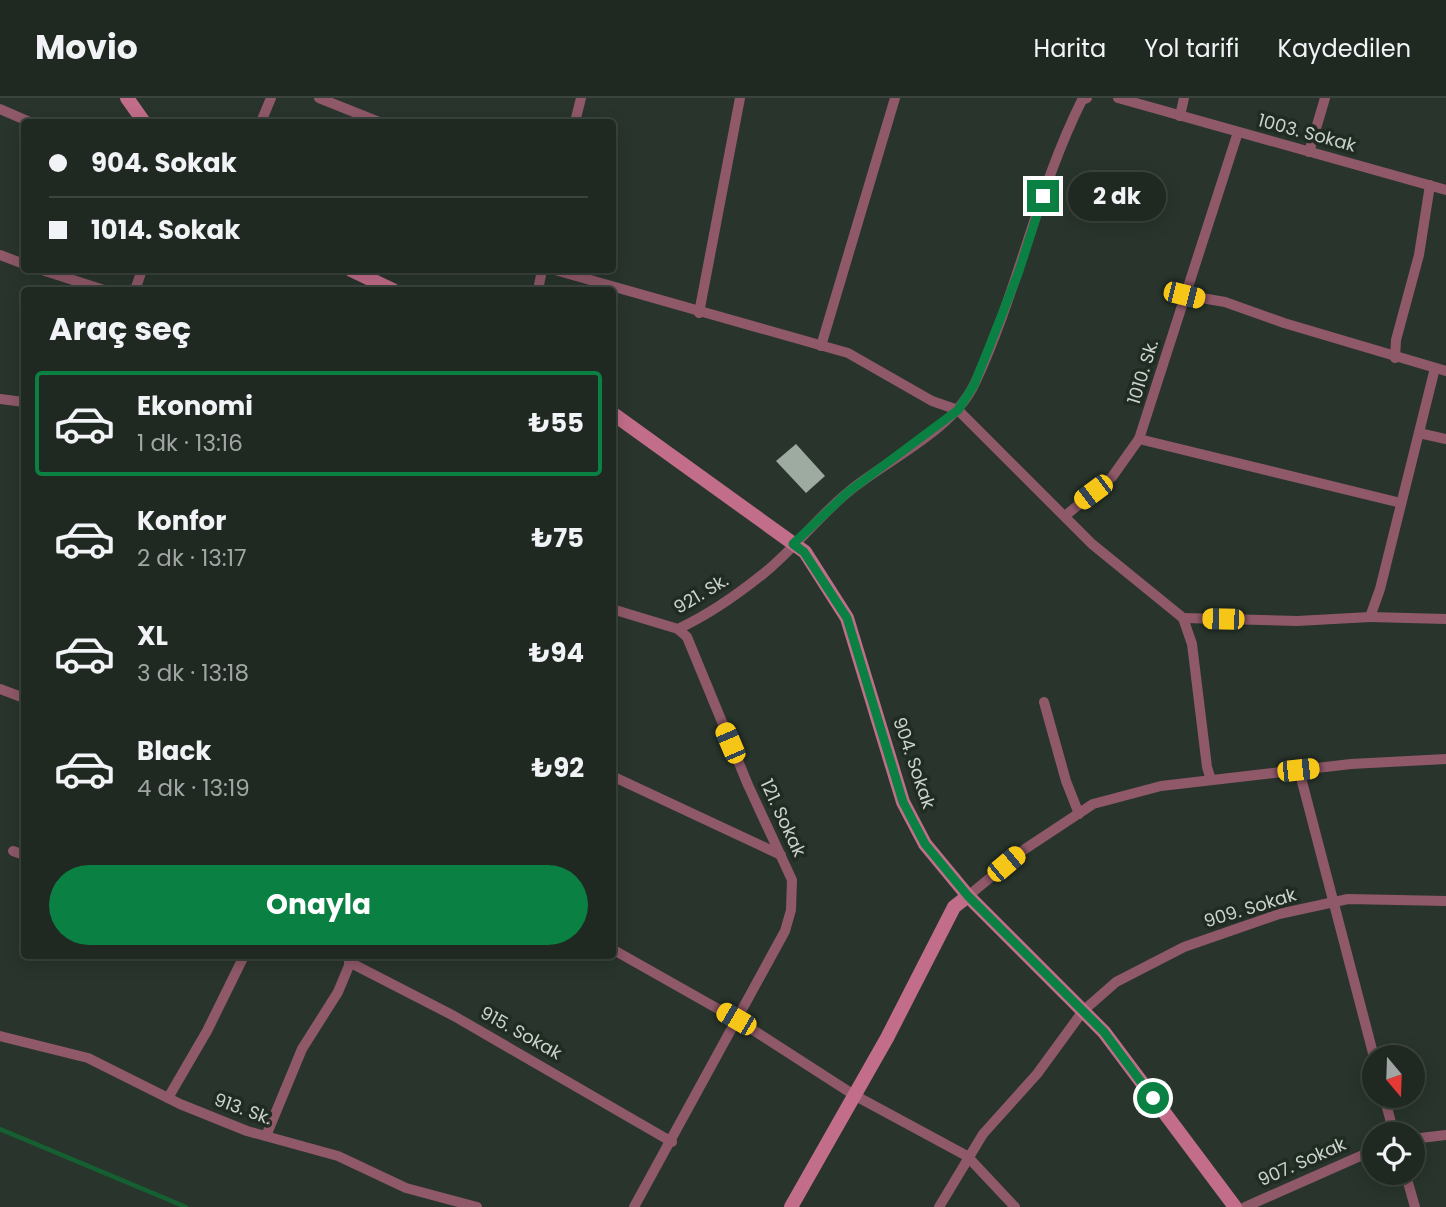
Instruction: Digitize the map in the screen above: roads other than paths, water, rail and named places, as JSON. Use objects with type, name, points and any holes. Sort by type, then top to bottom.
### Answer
[{"type":"street","points":[[262,119],[271,98]]},
{"type":"street","points":[[319,98],[372,119]]},
{"type":"street","points":[[576,119],[581,98]]},
{"type":"street","points":[[699,313],[740,98]]},
{"type":"street","points":[[821,346],[895,98]]},
{"type":"street","points":[[958,410],[974,385],[1019,271],[1059,146],[1083,98]]},
{"type":"street","name":"1003. Sokak","points":[[1118,98],[1446,190]]},
{"type":"street","points":[[1180,116],[1184,98]]},
{"type":"street","points":[[1310,152],[1325,98]]},
{"type":"street","points":[[130,99],[142,119]]},
{"type":"street","points":[[0,109],[23,119]]},
{"type":"street","name":"1010. Sk.","points":[[1065,516],[1112,477],[1139,439],[1238,132]]},
{"type":"street","points":[[1395,358],[1396,340],[1419,255],[1430,186]]},
{"type":"street","points":[[0,255],[21,263]]},
{"type":"street","points":[[51,273],[95,287]]},
{"type":"street","points":[[357,273],[387,287]]},
{"type":"street","points":[[565,273],[612,287]]},
{"type":"street","points":[[616,288],[848,353],[932,401],[958,410],[1092,544],[1183,618],[1192,644],[1207,767],[1211,780]]},
{"type":"street","points":[[1184,295],[1225,302],[1395,358],[1441,369],[1419,433],[1380,589],[1370,617]]},
{"type":"street","points":[[0,400],[21,402]]},
{"type":"street","name":"921. Sk.","points":[[616,609],[678,629],[703,617],[764,573],[848,492],[958,410]]},
{"type":"street","name":"904. Sokak","points":[[616,416],[804,552],[847,618],[903,802],[925,844],[968,896],[1104,1032],[1235,1207]]},
{"type":"street","points":[[1419,433],[1446,439]]},
{"type":"street","points":[[1139,439],[1401,503]]},
{"type":"street","points":[[1183,618],[1297,621],[1370,617],[1446,619]]},
{"type":"street","name":"121. Sokak","points":[[634,1207],[672,1143],[785,931],[791,910],[792,880],[748,786],[687,637],[678,629]]},
{"type":"street","points":[[0,689],[21,693]]},
{"type":"street","points":[[1044,702],[1066,780],[1079,814]]},
{"type":"street","points":[[791,1207],[854,1096],[954,907],[1025,849],[1093,804],[1161,786],[1298,770],[1446,759]]},
{"type":"street","points":[[1298,770],[1371,1045]]},
{"type":"street","points":[[616,778],[781,855]]},
{"type":"street","name":"909. Sokak","points":[[939,1207],[967,1156],[1037,1074],[1083,1011],[1116,982],[1184,947],[1279,914],[1348,899],[1446,901]]},
{"type":"street","points":[[616,951],[736,1019],[854,1096],[967,1156],[1016,1207]]},
{"type":"street","points":[[167,1098],[207,1031],[243,959]]},
{"type":"street","points":[[266,1136],[302,1049],[338,992],[351,959]]},
{"type":"street","name":"915. Sokak","points":[[351,959],[672,1143]]},
{"type":"street","name":"913. Sk.","points":[[0,1036],[89,1058],[167,1098],[266,1136],[338,1156],[406,1188],[477,1207]]},
{"type":"street","points":[[1425,1137],[1446,1135]]},
{"type":"street","name":"907. Sokak","points":[[1245,1207],[1362,1155]]},
{"type":"street","points":[[1409,1185],[1415,1207]]},
{"type":"waterway","points":[[0,1129],[186,1207]]}]
